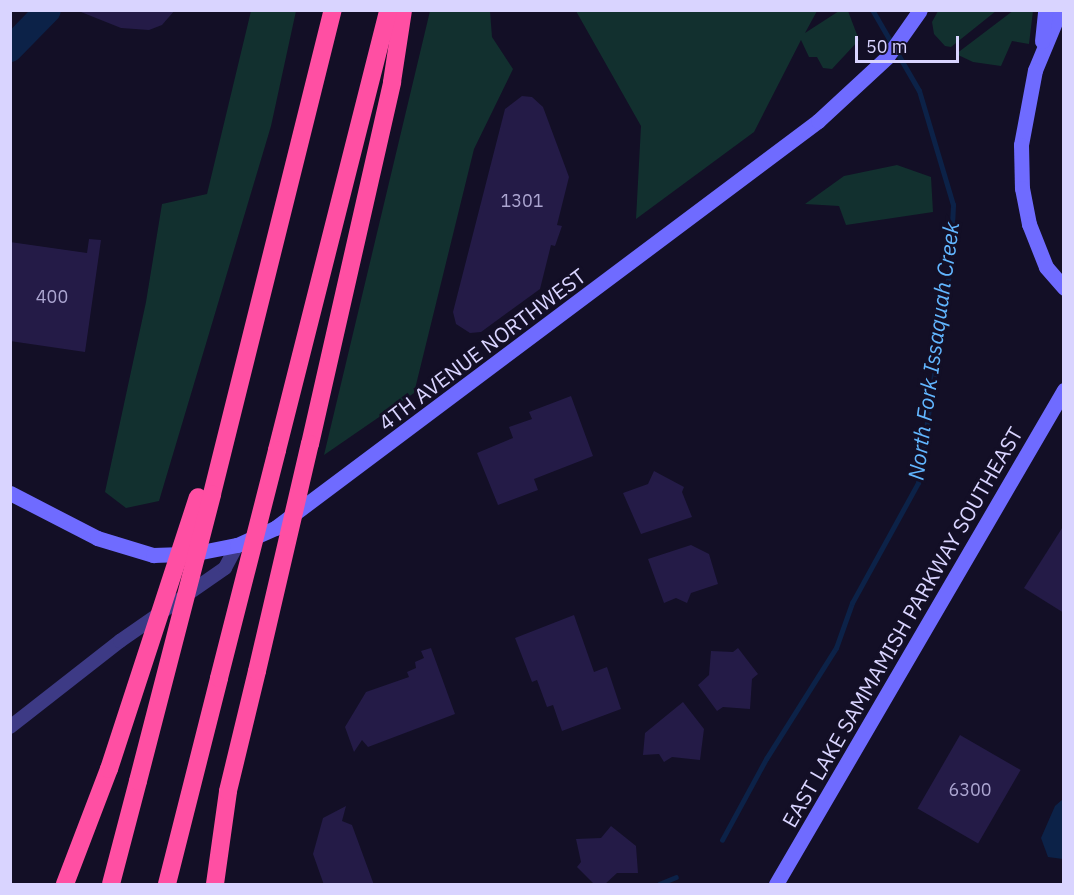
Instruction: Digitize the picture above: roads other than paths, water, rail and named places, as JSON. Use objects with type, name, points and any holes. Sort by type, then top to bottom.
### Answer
[{"type":"highway","points":[[65,885],[109,769],[205,495],[238,390],[333,10]]},
{"type":"highway","points":[[167,885],[388,10]]},
{"type":"highway","points":[[215,885],[224,811],[392,82],[403,10]]},
{"type":"highway","points":[[111,885],[138,781],[205,495]]},
{"type":"street","points":[[909,33],[933,10]]},
{"type":"street","points":[[1041,52],[1045,10]]},
{"type":"street","points":[[1060,10],[1041,52],[1026,104],[1021,145],[1022,188],[1036,245],[1046,267],[1064,288]]},
{"type":"street","points":[[909,33],[920,11]]},
{"type":"street","name":"4TH AVENUE NORTHWEST","points":[[10,493],[97,538],[133,551],[191,554],[237,545],[275,528],[764,162],[882,63],[909,33]]},
{"type":"street","name":"EAST LAKE SAMMAMISH PARKWAY SOUTHEAST","points":[[776,885],[1064,390]]},
{"type":"street","points":[[10,727],[135,629],[225,568],[237,545]]},
{"type":"water","points":[[1063,799],[1063,859],[1048,857],[1041,838],[1055,806]]},
{"type":"waterway","points":[[10,49],[48,10]]},
{"type":"waterway","name":"North Fork Issaquah Creek","points":[[722,840],[766,759],[836,648],[852,603],[918,483],[950,265],[953,205],[919,91],[872,10]]},
{"type":"waterway","name":"North Fork Issaquah Creek","points":[[659,884],[676,877]]}]
